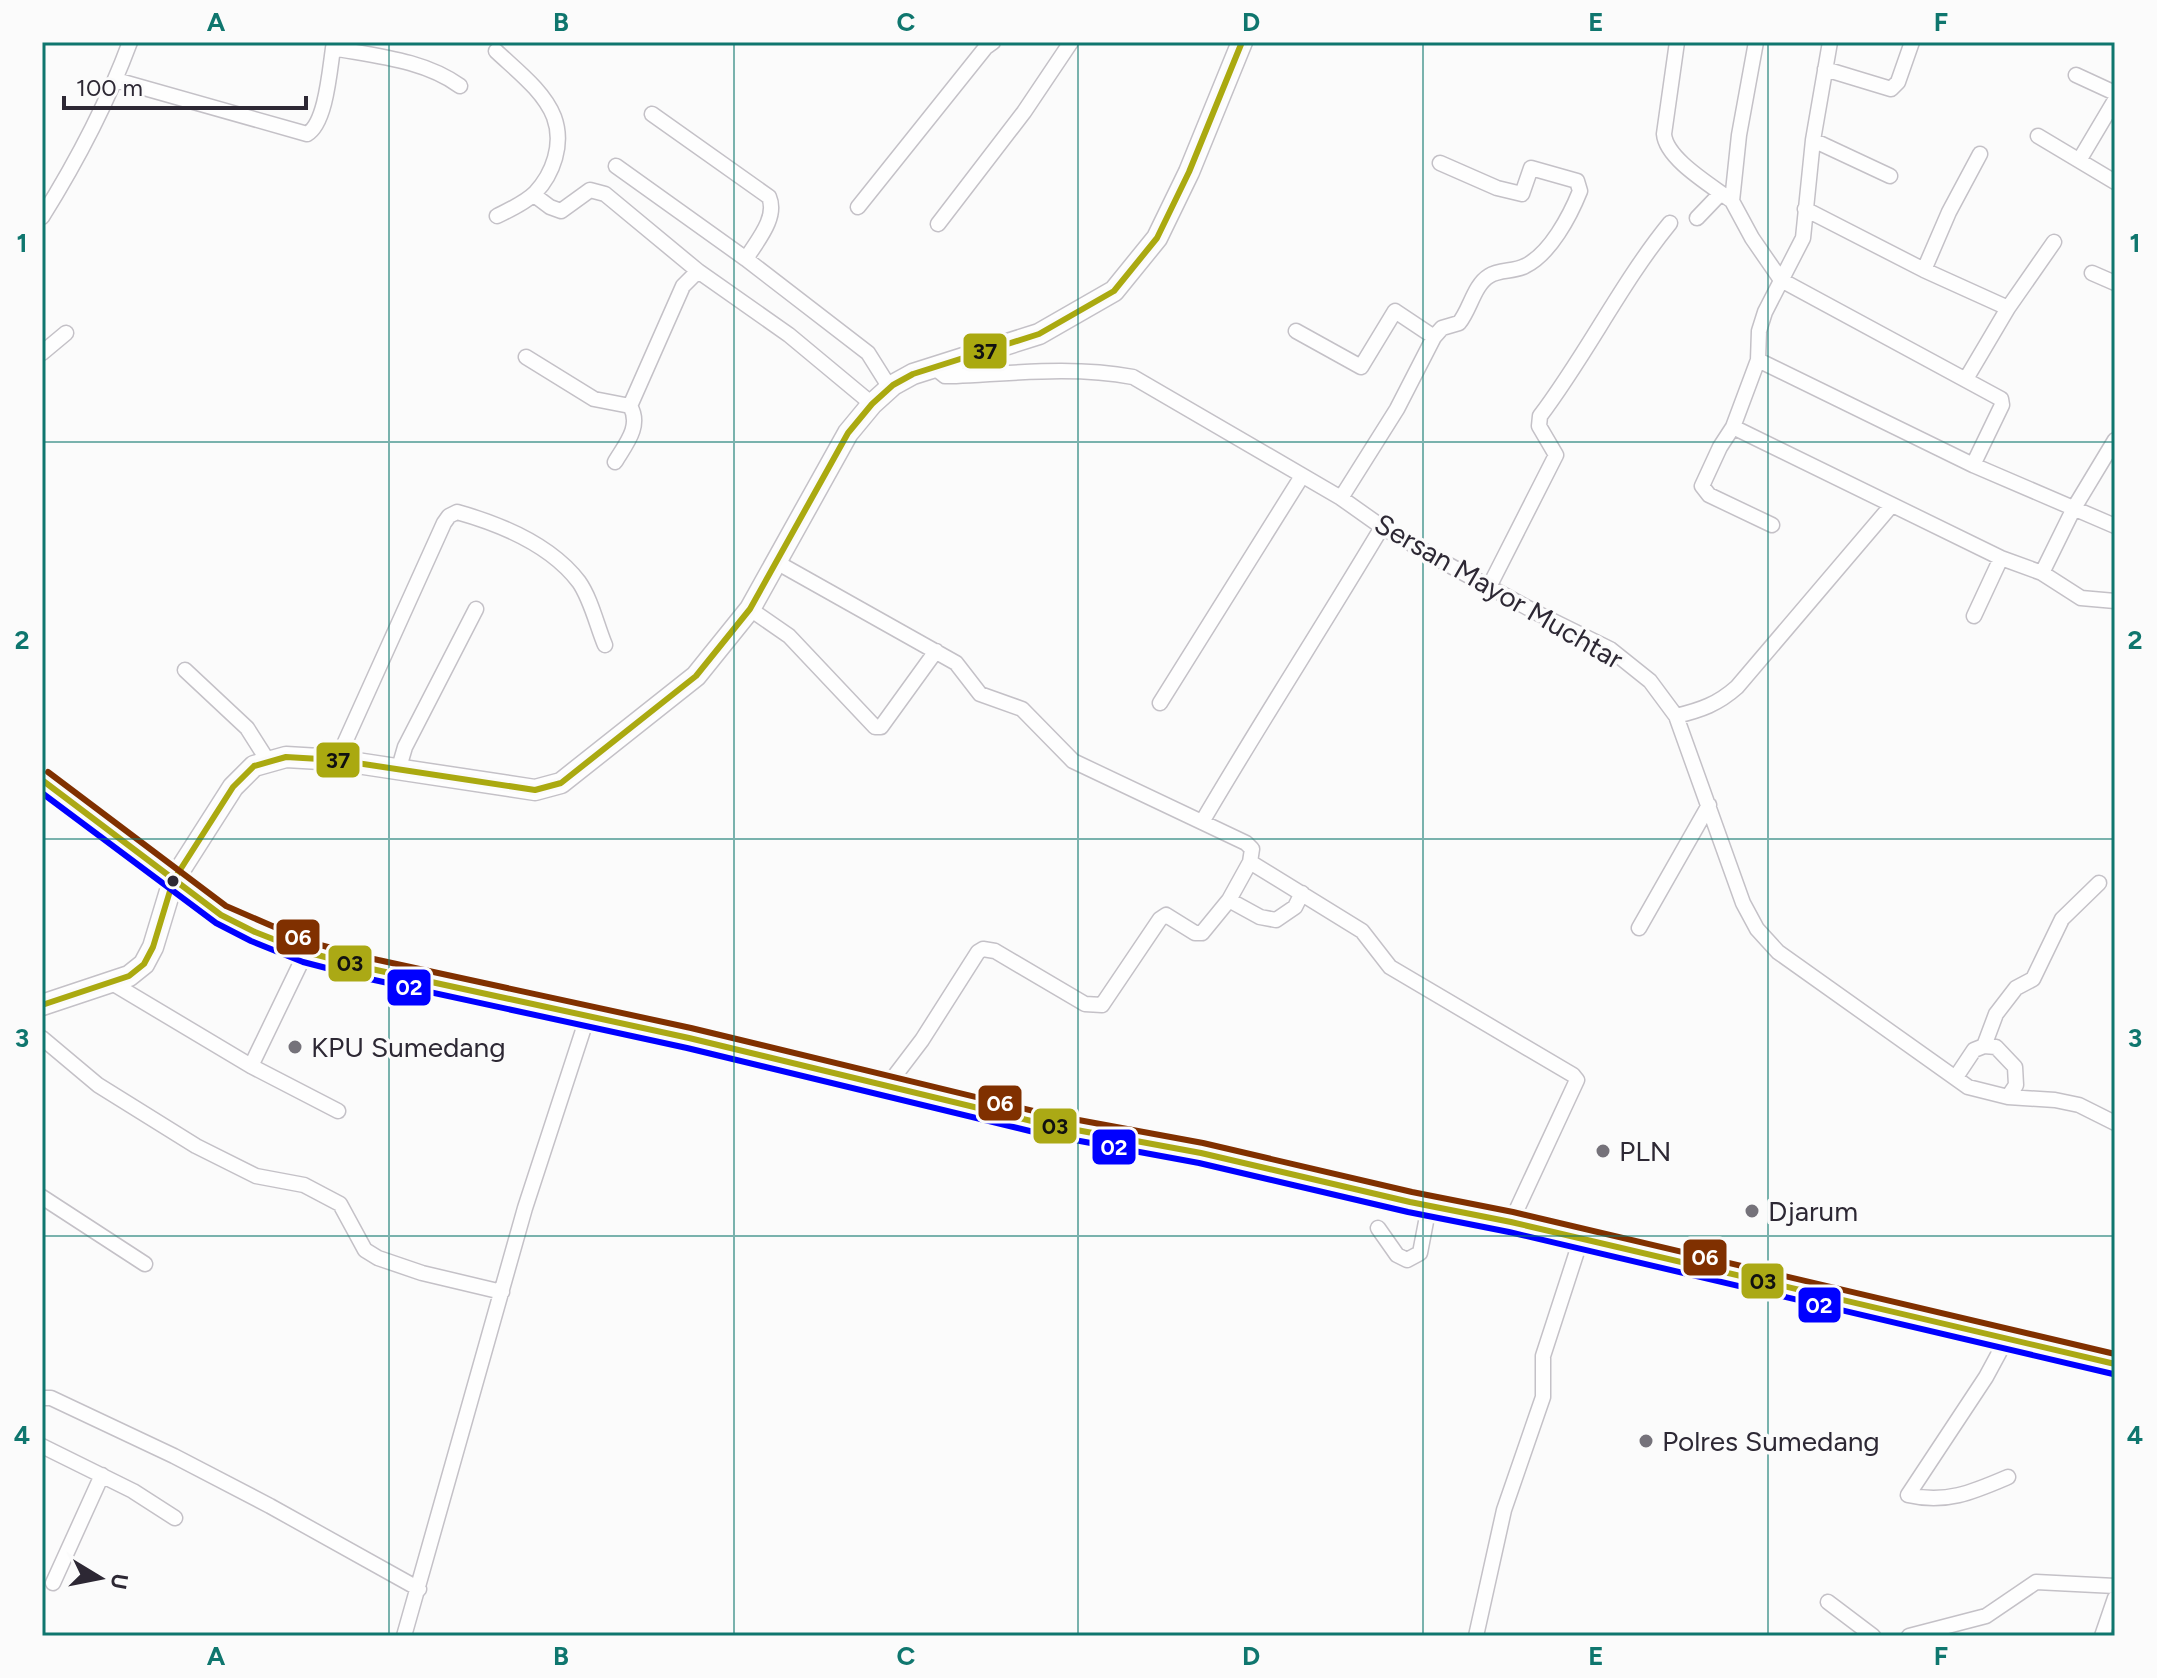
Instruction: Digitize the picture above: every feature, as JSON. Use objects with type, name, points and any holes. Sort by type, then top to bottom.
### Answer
[{"type":"highway","points":[[42,780],[221,915],[306,952],[588,1015],[1044,1124],[1201,1153],[1511,1222],[2115,1364]]},
{"type":"street","points":[[42,217],[75,164],[116,80],[130,42]]},
{"type":"street","points":[[858,207],[993,42]]},
{"type":"street","points":[[938,224],[1024,112],[1071,42]]},
{"type":"street","points":[[42,1005],[112,983],[129,976],[144,964],[153,947],[173,881],[233,787],[254,766],[286,757],[337,760],[535,790],[561,783],[696,676],[750,609],[848,433],[872,404],[913,374],[1039,334],[1114,291],[1157,238],[1189,172],[1242,42]]},
{"type":"street","points":[[1677,42],[1664,134],[1665,143],[1672,154],[1726,197],[1781,280],[1966,379],[2002,402],[1973,465]]},
{"type":"street","points":[[1702,213],[1726,197],[1756,42]]},
{"type":"street","points":[[1772,525],[1709,495],[1702,486],[1733,427],[1758,360],[1759,331],[1781,280],[1801,245],[1813,140],[1830,42]]},
{"type":"street","points":[[1825,69],[1891,89],[1898,82],[1912,42]]},
{"type":"street","points":[[116,80],[307,134],[315,129],[320,117],[333,45],[424,67],[445,75],[460,86]]},
{"type":"street","points":[[496,51],[537,91],[554,117],[557,137],[553,166],[534,195],[497,216]]},
{"type":"street","points":[[2076,75],[2115,93]]},
{"type":"street","points":[[2080,159],[2115,100]]},
{"type":"street","points":[[652,114],[769,197],[773,208],[769,221],[746,259]]},
{"type":"street","points":[[2038,136],[2115,182]]},
{"type":"street","points":[[1813,140],[1890,176]]},
{"type":"street","points":[[1924,270],[1949,212],[1980,154]]},
{"type":"street","points":[[1341,498],[1397,409],[1434,337],[1442,328],[1463,320],[1487,276],[1526,266],[1544,251],[1575,204],[1580,191],[1577,181],[1531,168],[1522,194],[1497,188],[1440,163]]},
{"type":"street","points":[[616,166],[746,259],[868,353],[890,388]]},
{"type":"street","points":[[534,195],[561,211],[590,190],[605,194],[698,271],[789,335],[872,404]]},
{"type":"street","points":[[1805,209],[1924,270],[2008,308]]},
{"type":"street","points":[[1489,587],[1556,455],[1539,426],[1540,416],[1590,345],[1642,257],[1670,223]]},
{"type":"street","points":[[1966,379],[2008,308],[2054,242]]},
{"type":"street","points":[[630,406],[683,286],[698,271]]},
{"type":"street","points":[[2092,273],[2115,283]]},
{"type":"street","points":[[1296,331],[1361,367],[1395,311],[1434,337]]},
{"type":"street","points":[[42,353],[66,333]]},
{"type":"street","points":[[526,357],[594,399],[630,406]]},
{"type":"street","points":[[1758,360],[1973,465],[2115,526]]},
{"type":"street","name":"Sersan Mayor Muchtar","points":[[935,368],[945,376],[1062,369],[1097,370],[1133,377],[1341,498],[1382,527],[1489,587],[1610,649],[1650,681],[1676,716],[1743,903],[1757,929],[1778,952],[1968,1087],[2008,1097],[2079,1105],[2115,1123]]},
{"type":"street","points":[[615,462],[634,425],[635,416],[630,406]]},
{"type":"street","points":[[1733,427],[2001,558],[2042,573],[2081,598],[2115,601]]},
{"type":"street","points":[[2042,573],[2074,508],[2115,440]]},
{"type":"street","points":[[1160,703],[1302,476]]},
{"type":"street","points":[[1676,716],[1712,706],[1737,687],[1891,506]]},
{"type":"street","points":[[337,760],[444,523],[457,512],[517,534],[550,555],[579,583],[605,645]]},
{"type":"street","points":[[1202,822],[1382,527]]},
{"type":"street","points":[[1974,616],[2001,558]]},
{"type":"street","points":[[778,563],[956,663],[980,694],[1022,709],[1073,761],[1246,843],[1252,849],[1250,862],[1229,900],[1202,933],[1195,933],[1166,915],[1160,919],[1102,1005],[1085,1004],[995,951],[983,949],[978,952],[922,1040],[887,1086]]},
{"type":"street","points":[[398,771],[405,747],[476,609]]},
{"type":"street","points":[[750,609],[789,636],[875,727],[881,727],[936,651]]},
{"type":"street","points":[[185,670],[247,728],[268,761]]},
{"type":"street","points":[[1639,928],[1709,805]]},
{"type":"street","points":[[1250,862],[1362,931],[1390,967],[1577,1080],[1511,1222]]},
{"type":"street","points":[[1984,1046],[1996,1014],[2016,988],[2033,979],[2062,919],[2099,883]]},
{"type":"street","points":[[1229,900],[1260,917],[1276,920],[1295,907],[1302,893]]},
{"type":"street","points":[[251,1066],[306,952]]},
{"type":"street","points":[[112,983],[251,1066],[338,1111]]},
{"type":"street","points":[[404,1636],[525,1208],[588,1015]]},
{"type":"street","points":[[42,1038],[63,1058],[117,1098],[196,1146],[256,1176],[304,1185],[340,1204],[365,1250],[378,1258],[422,1273],[502,1292]]},
{"type":"street","points":[[1956,1077],[1974,1050],[1984,1046],[1996,1047],[2015,1067],[2016,1085],[2008,1097]]},
{"type":"street","points":[[42,1197],[145,1264]]},
{"type":"street","points":[[1378,1228],[1397,1255],[1407,1260],[1420,1253],[1429,1206]]},
{"type":"street","points":[[1476,1636],[1504,1510],[1543,1397],[1543,1356],[1581,1239]]},
{"type":"street","points":[[2006,1340],[1986,1377],[1908,1495],[1940,1500],[2008,1477]]},
{"type":"street","points":[[42,1398],[51,1398],[174,1456],[419,1589]]},
{"type":"street","points":[[42,1446],[133,1491],[175,1518]]},
{"type":"street","points":[[53,1583],[102,1475]]},
{"type":"street","points":[[1909,1636],[1986,1616],[2036,1582],[2115,1586]]},
{"type":"street","points":[[2102,1636],[2115,1598]]},
{"type":"street","points":[[1828,1602],[1873,1636]]},
{"type":"transit line","name":"37","points":[[42,1005],[129,976],[144,964],[153,947],[173,881],[233,787],[254,766],[286,757],[337,760],[535,790],[561,783],[696,676],[750,609],[848,433],[872,404],[893,385],[913,374],[1039,334],[1114,291],[1157,238],[1189,172],[1242,42]]},
{"type":"transit line","name":"06","points":[[48,772],[226,906],[309,942],[369,958],[691,1028],[1046,1114],[1203,1143],[1412,1192],[1513,1212],[2115,1354]]},
{"type":"transit line","name":"03","points":[[42,780],[221,915],[306,952],[689,1038],[1044,1124],[1201,1153],[1410,1202],[1511,1222],[2115,1364]]},
{"type":"transit line","name":"02","points":[[42,793],[216,923],[303,962],[687,1048],[1042,1134],[1199,1163],[1408,1212],[1509,1232],[2113,1374]]},
{"type":"place","name":"KPU Sumedang","points":[[295,1047]]},
{"type":"place","name":"PLN","points":[[1603,1151]]},
{"type":"place","name":"Djarum","points":[[1752,1211]]},
{"type":"place","name":"Polres Sumedang","points":[[1646,1441]]}]
